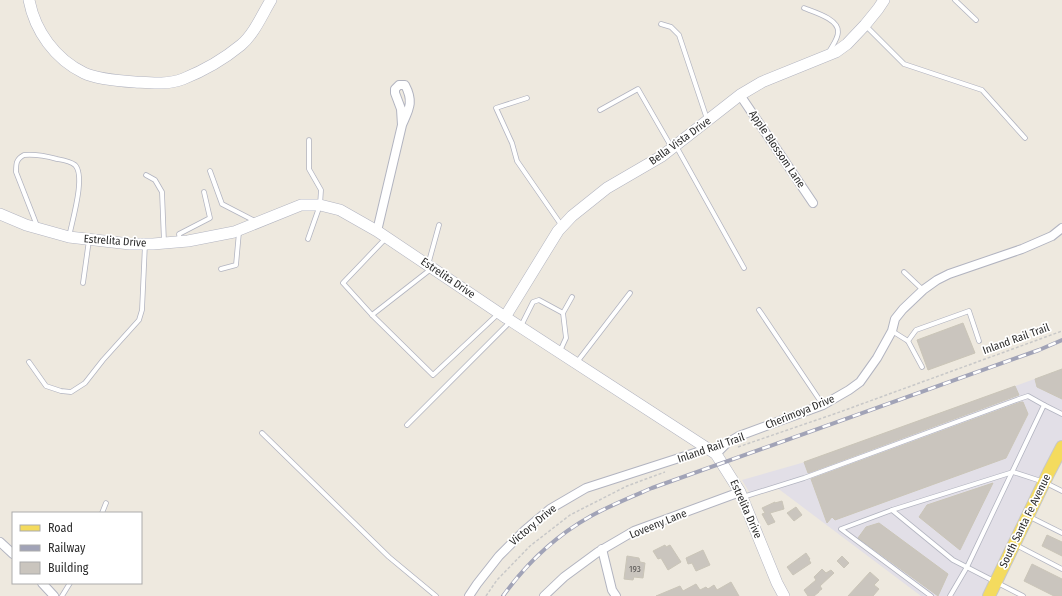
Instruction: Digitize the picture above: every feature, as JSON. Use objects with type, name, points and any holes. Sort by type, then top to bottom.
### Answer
[{"type":"main road","name":"South Santa Fe Avenue","points":[[989,596],[1062,447]]},
{"type":"street","points":[[29,0],[39,30],[47,43],[64,61],[85,74],[114,80],[160,84],[182,79],[216,62],[241,45],[251,35],[271,0]]},
{"type":"street","name":"Bella Vista Drive","points":[[509,319],[558,231],[572,216],[607,188],[662,156],[740,95],[762,82],[836,52],[847,44],[865,26],[884,0]]},
{"type":"street","name":"Apple Blossom Lane","points":[[740,95],[813,203]]},
{"type":"street","points":[[382,234],[402,125]]},
{"type":"street","name":"Estrelita Drive","points":[[0,214],[37,228],[69,237],[130,244],[145,244],[180,242],[240,230],[301,205],[320,205],[340,210],[382,234],[712,452],[742,495],[777,583],[784,596]]},
{"type":"street","name":"Cherimoya Drive","points":[[712,452],[739,436],[823,405],[841,396],[860,382],[877,358],[892,331],[895,319],[923,290],[937,280],[949,274],[1022,249],[1052,236],[1062,228]]},
{"type":"street","name":"Victory Drive","points":[[469,596],[498,556],[525,530],[550,510],[586,488],[712,452]]},
{"type":"street","name":"Loveeny Lane","points":[[544,596],[564,577],[602,549],[634,531],[742,495]]},
{"type":"street","points":[[0,542],[12,553]]},
{"type":"street","points":[[602,549],[612,590],[616,596]]},
{"type":"street","points":[[43,584],[54,596]]},
{"type":"lane","points":[[954,0],[976,20]]},
{"type":"lane","points":[[804,8],[832,20],[837,26],[837,37],[826,56]]},
{"type":"lane","points":[[661,24],[672,27],[679,35],[708,121]]},
{"type":"lane","points":[[865,26],[904,64],[982,90],[1025,138]]},
{"type":"lane","points":[[600,110],[638,89],[674,147],[744,268]]},
{"type":"lane","points":[[527,98],[496,108],[512,144],[517,161],[562,226]]},
{"type":"lane","points":[[308,239],[320,205],[321,190],[309,169],[309,140]]},
{"type":"lane","points":[[37,228],[16,172],[17,161],[24,154],[70,162],[78,170],[80,183],[69,237]]},
{"type":"lane","points":[[210,171],[222,204],[257,223]]},
{"type":"lane","points":[[146,175],[155,180],[162,192],[164,243]]},
{"type":"lane","points":[[180,242],[179,234],[210,218],[204,192]]},
{"type":"lane","points":[[372,315],[430,266],[438,225]]},
{"type":"lane","points":[[221,269],[236,265],[240,230]]},
{"type":"lane","points":[[382,234],[343,283],[372,315],[433,375],[534,302],[539,300],[563,313]]},
{"type":"lane","points":[[83,283],[89,240]]},
{"type":"lane","points":[[29,362],[46,386],[61,391],[72,392],[85,383],[138,320],[142,310],[145,244]]},
{"type":"lane","points":[[904,272],[923,290]]},
{"type":"lane","points":[[577,363],[630,293]]},
{"type":"lane","points":[[560,352],[566,338],[563,313],[572,297]]},
{"type":"lane","points":[[759,310],[823,405]]},
{"type":"lane","points":[[908,341],[916,330],[969,311],[979,341]]},
{"type":"lane","points":[[407,426],[509,319]]},
{"type":"lane","points":[[892,331],[908,341],[922,367]]},
{"type":"lane","points":[[742,495],[804,478],[1028,396],[1062,414]]},
{"type":"lane","points":[[950,596],[967,568],[1044,405]]},
{"type":"lane","points":[[262,433],[389,557],[436,596]]},
{"type":"lane","points":[[931,596],[841,529],[892,510],[1013,472],[1044,482],[1062,491]]},
{"type":"lane","points":[[102,512],[106,503]]},
{"type":"lane","points":[[892,510],[953,560],[1023,596]]},
{"type":"lane","points":[[1028,516],[1062,533]]},
{"type":"lane","points":[[1014,544],[1062,569]]},
{"type":"lane","points":[[62,596],[69,584]]},
{"type":"path","name":"Inland Rail Trail","points":[[732,449],[1062,331]]},
{"type":"path","name":"Inland Rail Trail","points":[[486,596],[497,580],[530,546],[570,515],[627,486],[669,470]]},
{"type":"shaded area","points":[[1062,369],[1062,443],[989,596],[921,596],[776,487],[751,495],[742,480],[805,462]]},
{"type":"building","points":[[963,323],[975,353],[928,370],[917,340]]},
{"type":"building","points":[[1062,369],[1062,399],[1037,387],[1035,379]]},
{"type":"building","points":[[1015,386],[1019,395],[808,473],[804,462]]},
{"type":"building","points":[[1023,402],[1028,414],[1006,458],[835,520],[832,517],[827,523],[811,479]]},
{"type":"building","points":[[993,483],[960,550],[919,517],[927,505]]},
{"type":"building","points":[[782,501],[784,509],[770,513],[775,522],[768,525],[762,514],[765,513],[762,508],[775,502]]},
{"type":"building","points":[[796,507],[802,515],[794,521],[787,513]]},
{"type":"building","points":[[879,523],[948,574],[938,596],[858,538],[866,527]]},
{"type":"building","points":[[1047,535],[1062,542],[1062,556],[1042,546]]},
{"type":"building","points":[[665,545],[666,547],[670,545],[681,562],[668,570],[661,558],[658,559],[653,551]]},
{"type":"building","points":[[703,550],[710,565],[696,571],[692,563],[688,564],[686,558]]},
{"type":"building","points":[[806,553],[811,563],[793,575],[787,567]]},
{"type":"building","points":[[627,556],[639,558],[640,562],[645,563],[643,578],[634,577],[633,580],[624,579]]},
{"type":"building","points":[[842,556],[849,563],[844,568],[837,561]]},
{"type":"building","points":[[1032,564],[1062,579],[1062,596],[1054,596],[1024,581]]},
{"type":"building","points":[[822,569],[826,573],[831,570],[834,573],[820,586],[822,589],[819,592],[814,596],[808,596],[804,590],[816,580],[814,577]]},
{"type":"building","points":[[870,572],[879,580],[874,585],[879,589],[873,596],[848,596]]},
{"type":"building","points":[[731,582],[739,596],[656,596],[680,586],[683,591],[696,584],[700,590],[706,587],[708,589],[714,585],[717,590]]},
{"type":"railway","points":[[503,596],[532,562],[554,541],[591,516],[614,505],[652,488],[1039,350],[1062,340]]}]
